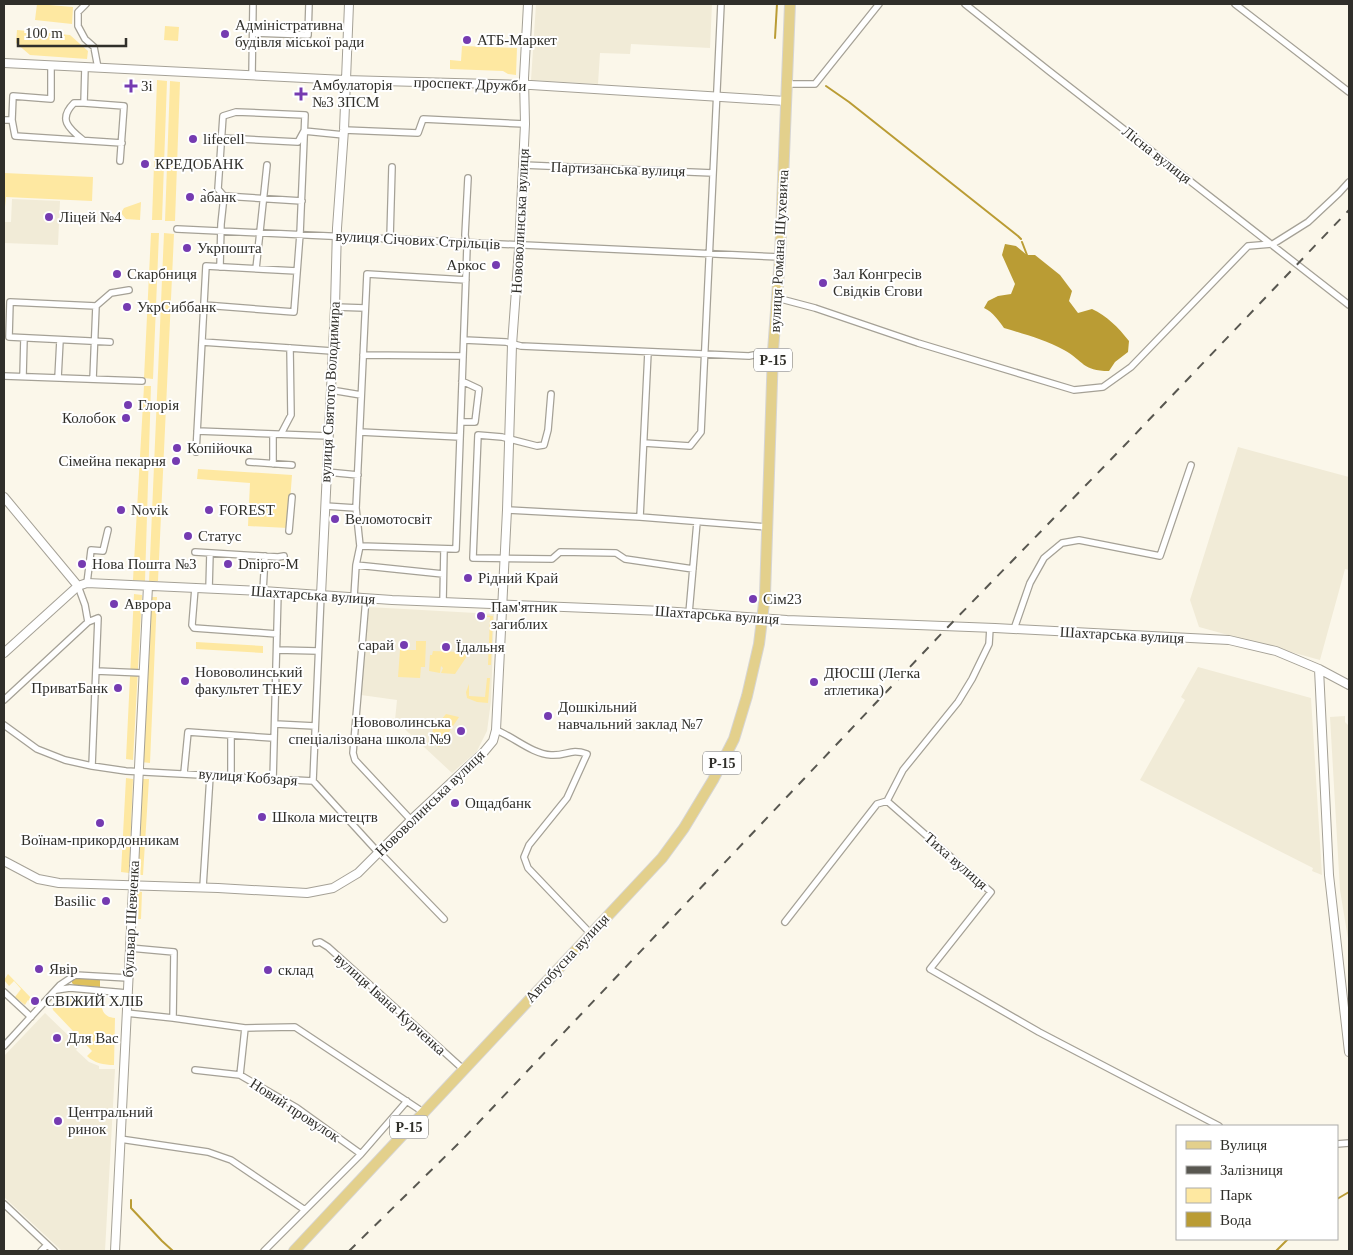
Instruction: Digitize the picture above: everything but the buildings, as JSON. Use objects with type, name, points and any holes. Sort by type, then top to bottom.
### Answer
[{"type":"main road","name":"вулиця Романа Шухевича","points":[[763,619],[773,352],[780,257],[790,4]]},
{"type":"main road","name":"Автобусна вулиця","points":[[294,1251],[662,858],[684,828],[713,780],[734,739],[747,696],[763,619]]},
{"type":"street","points":[[86,4],[78,12],[78,26],[85,39],[94,47],[98,68]]},
{"type":"street","points":[[252,76],[253,4]]},
{"type":"street","points":[[253,33],[308,35],[309,4]]},
{"type":"street","name":"вулиця Святого Володимира","points":[[313,781],[324,506],[329,436],[349,4]]},
{"type":"street","name":"Нововолинська вулиця","points":[[4,861],[38,878],[59,883],[203,887],[307,893],[332,888],[358,873],[411,820],[483,753],[493,741],[496,730],[508,510],[512,345],[525,124],[528,4]]},
{"type":"street","points":[[644,443],[690,446],[701,432],[720,4]]},
{"type":"street","points":[[787,84],[815,84],[879,4]]},
{"type":"street","name":"Лісна вулиця","points":[[965,4],[1349,305]]},
{"type":"street","points":[[1235,4],[1349,92]]},
{"type":"street","name":"проспект Дружби","points":[[4,63],[252,76],[525,86],[786,101]]},
{"type":"street","points":[[51,66],[51,99],[13,96],[12,120],[15,136],[122,143]]},
{"type":"street","points":[[84,103],[86,68]]},
{"type":"street","points":[[83,141],[68,128],[66,120],[68,109],[74,103],[124,106],[120,161]]},
{"type":"street","points":[[204,305],[294,312],[302,201],[305,115],[236,112],[223,116],[218,189],[224,196],[302,201]]},
{"type":"street","points":[[4,120],[12,120]]},
{"type":"street","points":[[304,131],[418,133],[423,120],[525,124]]},
{"type":"street","points":[[222,138],[298,142],[304,131]]},
{"type":"street","points":[[256,269],[267,165]]},
{"type":"street","name":"Партизанська вулиця","points":[[523,165],[713,173]]},
{"type":"street","points":[[390,238],[392,167]]},
{"type":"street","points":[[360,546],[456,549],[468,178]]},
{"type":"street","points":[[777,298],[815,308],[918,343],[1074,390],[1103,387],[1131,367],[1248,246],[1273,244],[1308,222],[1340,193],[1349,182]]},
{"type":"street","points":[[220,267],[224,196]]},
{"type":"street","name":"вулиця Січових Стрільців","points":[[177,229],[780,257]]},
{"type":"street","points":[[196,452],[206,266],[297,271]]},
{"type":"street","points":[[354,597],[356,565],[360,546],[356,508],[367,274],[466,280]]},
{"type":"street","points":[[93,380],[96,306],[111,292],[128,290]]},
{"type":"street","points":[[96,306],[10,302],[9,337],[110,342]]},
{"type":"street","points":[[335,307],[365,308]]},
{"type":"street","points":[[23,376],[24,338]]},
{"type":"street","points":[[58,378],[60,340]]},
{"type":"street","points":[[464,340],[506,342],[512,345],[749,356],[773,352]]},
{"type":"street","points":[[202,342],[332,352]]},
{"type":"street","points":[[281,434],[291,414],[290,348]]},
{"type":"street","points":[[640,517],[648,352]]},
{"type":"street","points":[[363,355],[463,356]]},
{"type":"street","points":[[4,376],[142,381]]},
{"type":"street","points":[[461,422],[475,422],[479,390],[462,381]]},
{"type":"street","points":[[331,390],[361,395]]},
{"type":"street","points":[[551,394],[548,430],[544,445],[537,446],[509,439],[478,435],[473,558],[552,559],[560,552],[616,554],[626,559],[693,568]]},
{"type":"street","points":[[197,431],[329,436]]},
{"type":"street","points":[[360,432],[460,437]]},
{"type":"street","points":[[273,434],[273,464]]},
{"type":"street","points":[[250,462],[292,465]]},
{"type":"street","points":[[1014,629],[1030,583],[1044,558],[1062,543],[1079,540],[1160,556],[1191,465]]},
{"type":"street","points":[[326,472],[358,475]]},
{"type":"street","points":[[4,497],[78,586],[85,605],[88,622]]},
{"type":"street","points":[[289,530],[292,497]]},
{"type":"street","points":[[324,506],[356,508]]},
{"type":"street","points":[[508,510],[640,517],[767,527]]},
{"type":"street","points":[[689,613],[697,522]]},
{"type":"street","points":[[88,583],[91,550],[103,551],[108,530]]},
{"type":"street","points":[[443,602],[444,549]]},
{"type":"street","points":[[195,552],[284,556]]},
{"type":"street","points":[[209,589],[210,553]]},
{"type":"street","points":[[263,591],[266,556]]},
{"type":"street","points":[[356,565],[443,574]]},
{"type":"street","name":"Шахтарська вулиця","points":[[78,586],[88,583],[263,591],[443,602],[503,603],[689,613],[763,619],[1229,640],[1276,651],[1349,685]]},
{"type":"street","points":[[4,653],[78,586]]},
{"type":"street","name":"бульвар Шевченка","points":[[115,1251],[120,1139],[129,1014],[127,993],[148,586]]},
{"type":"street","points":[[195,588],[192,625],[194,628],[277,634]]},
{"type":"street","points":[[273,780],[278,592]]},
{"type":"street","points":[[366,598],[353,753],[355,760],[411,820]]},
{"type":"street","points":[[4,700],[88,622],[98,618],[92,766]]},
{"type":"street","points":[[785,922],[877,804],[887,801],[903,770],[958,702],[972,679],[989,644],[990,628]]},
{"type":"street","points":[[277,650],[318,651]]},
{"type":"street","points":[[1318,669],[1329,875],[1349,1052]]},
{"type":"street","points":[[96,671],[143,672]]},
{"type":"street","points":[[275,724],[315,726]]},
{"type":"street","name":"вулиця Кобзаря","points":[[4,725],[37,749],[65,760],[92,766],[210,776],[313,781],[376,850],[444,919]]},
{"type":"street","points":[[496,730],[534,750],[550,755],[576,750],[587,754],[567,798],[529,845],[524,857],[528,868],[590,933]]},
{"type":"street","points":[[184,773],[188,732],[273,738]]},
{"type":"street","points":[[231,735],[231,777]]},
{"type":"street","points":[[203,887],[210,776]]},
{"type":"street","name":"Тиха вулиця","points":[[887,801],[991,892],[930,969],[1039,1032],[1216,1125]]},
{"type":"street","name":"вулиця Івана Курченка","points":[[316,943],[320,942],[328,947],[463,1069]]},
{"type":"street","points":[[130,948],[174,952],[173,1018]]},
{"type":"street","points":[[4,1046],[64,981],[75,975],[128,978]]},
{"type":"street","points":[[56,990],[70,988],[127,993]]},
{"type":"street","points":[[4,992],[31,1017]]},
{"type":"street","points":[[129,1014],[245,1028],[295,1027],[423,1112]]},
{"type":"street","points":[[240,1075],[245,1028]]},
{"type":"street","name":"Новий провулок","points":[[195,1070],[240,1075],[297,1108],[361,1154]]},
{"type":"street","points":[[264,1251],[361,1154],[407,1101]]},
{"type":"street","points":[[120,1139],[208,1152],[231,1160],[305,1210]]},
{"type":"street","points":[[4,1204],[54,1251]]},
{"type":"street","points":[[41,1251],[47,1245]]},
{"type":"shaded area","points":[[536,4],[712,4],[710,48],[631,44],[630,54],[600,53],[598,84],[531,80]]},
{"type":"shaded area","name":"Ліцей №4","points":[[12,199],[60,201],[58,245],[4,243],[4,222],[11,222]]},
{"type":"shaded area","points":[[1238,447],[1349,477],[1349,570],[1345,569],[1320,660],[1199,627],[1190,600]]},
{"type":"shaded area","points":[[368,607],[494,614],[491,701],[487,731],[477,751],[452,773],[395,720],[397,700],[361,695]]},
{"type":"shaded area","points":[[1198,667],[1311,698],[1322,875],[1312,871],[1313,868],[1140,780],[1185,700],[1181,697]]},
{"type":"shaded area","points":[[1345,716],[1345,722],[1349,726],[1349,945],[1340,890],[1330,717]]},
{"type":"shaded area","points":[[76,977],[100,978],[100,987],[74,985],[72,980]]},
{"type":"shaded area","name":"Центральний ринок","points":[[45,1013],[74,1041],[76,1040],[80,1045],[76,1050],[89,1062],[99,1066],[99,1069],[115,1069],[105,1251],[62,1251],[4,1197],[4,1056]]},
{"type":"green space","points":[[37,4],[73,7],[72,24],[35,20]]},
{"type":"green space","points":[[165,26],[179,27],[178,41],[164,40]]},
{"type":"green space","points":[[17,30],[70,35],[88,51],[87,59],[30,55],[16,43]]},
{"type":"green space","points":[[462,46],[517,48],[516,75],[503,71],[450,69],[450,60],[461,61]]},
{"type":"green space","points":[[157,80],[167,81],[162,220],[152,220]]},
{"type":"green space","points":[[170,81],[180,82],[175,221],[165,221]]},
{"type":"green space","points":[[4,173],[93,177],[92,201],[6,197],[4,217]]},
{"type":"green space","points":[[141,202],[140,220],[126,219],[121,213],[124,208]]},
{"type":"green space","points":[[151,233],[159,233],[153,379],[144,378]]},
{"type":"green space","points":[[164,233],[174,234],[158,581],[149,582]]},
{"type":"green space","points":[[144,386],[151,386],[145,581],[133,580]]},
{"type":"green space","points":[[198,469],[292,475],[288,528],[248,526],[250,483],[197,479]]},
{"type":"green space","points":[[134,594],[142,595],[133,760],[126,759]]},
{"type":"green space","points":[[149,597],[157,597],[150,763],[141,762]]},
{"type":"green space","points":[[482,615],[493,616],[491,665],[488,665],[490,617],[480,617]]},
{"type":"green space","points":[[416,641],[426,641],[425,667],[421,667],[420,678],[398,677],[400,650],[416,650]]},
{"type":"green space","points":[[196,642],[263,646],[263,653],[196,649]]},
{"type":"green space","points":[[433,651],[460,652],[467,656],[455,674],[441,673],[443,668],[441,666],[440,673],[429,671],[430,655],[432,655]]},
{"type":"green space","points":[[487,678],[490,678],[488,703],[477,702],[467,698],[466,692],[469,684],[469,696],[485,697]]},
{"type":"green space","points":[[446,714],[459,717],[439,747],[431,741],[433,729]]},
{"type":"green space","points":[[126,778],[133,779],[129,873],[121,872]]},
{"type":"green space","points":[[142,779],[149,779],[143,875],[134,875]]},
{"type":"green space","points":[[136,891],[142,892],[141,919],[134,919]]},
{"type":"green space","points":[[8,974],[33,1000],[31,1002],[28,1000],[25,1005],[15,997],[21,989],[14,981],[9,986],[4,980]]},
{"type":"green space","points":[[73,995],[101,996],[103,1011],[107,1016],[115,1018],[114,1065],[99,1063],[87,1056],[92,1051],[53,1010],[52,1005],[58,998]]},
{"type":"water","points":[[1005,244],[1016,246],[1027,255],[1035,255],[1060,275],[1072,291],[1069,301],[1078,313],[1092,309],[1107,319],[1125,336],[1129,341],[1128,352],[1115,362],[1109,371],[1100,371],[1088,367],[1057,346],[1004,328],[993,314],[984,308],[988,301],[998,296],[1011,294],[1015,284],[1002,255]]},
{"type":"waterway","points":[[775,38],[777,4]]},
{"type":"waterway","points":[[826,86],[849,102],[1021,239]]},
{"type":"waterway","points":[[1022,242],[1027,255]]},
{"type":"waterway","points":[[1338,1198],[1349,1192]]},
{"type":"waterway","points":[[131,1200],[131,1208],[173,1251]]},
{"type":"waterway","points":[[1276,1251],[1287,1240]]},
{"type":"railway","points":[[349,1251],[462,1140],[943,632],[1349,210]]},
{"type":"place","name":"Адміністративна будівля міської ради","points":[[225,34]]},
{"type":"place","name":"АТБ-Маркет","points":[[467,40]]},
{"type":"place","name":"3і","points":[[131,86]]},
{"type":"place","name":"Амбулаторія №3 ЗПСМ","points":[[301,94]]},
{"type":"place","name":"lifecell","points":[[193,139]]},
{"type":"place","name":"КРЕДОБАНК","points":[[145,164]]},
{"type":"place","name":"а̀банк","points":[[190,197]]},
{"type":"place","name":"Ліцей №4","points":[[49,217]]},
{"type":"place","name":"Укрпошта","points":[[187,248]]},
{"type":"place","name":"Аркос","points":[[496,265]]},
{"type":"place","name":"Скарбниця","points":[[117,274]]},
{"type":"place","name":"Зал Конгресів Свідків Єгови","points":[[823,283]]},
{"type":"place","name":"УкрСиббанк","points":[[127,307]]},
{"type":"place","name":"Глорія","points":[[128,405]]},
{"type":"place","name":"Колобок","points":[[126,418]]},
{"type":"place","name":"Копійочка","points":[[177,448]]},
{"type":"place","name":"Сімейна пекарня","points":[[176,461]]},
{"type":"place","name":"Novik","points":[[121,510]]},
{"type":"place","name":"FOREST","points":[[209,510]]},
{"type":"place","name":"Веломотосвіт","points":[[335,519]]},
{"type":"place","name":"Статус","points":[[188,536]]},
{"type":"place","name":"Нова Пошта №3","points":[[82,564]]},
{"type":"place","name":"Dnipro-M","points":[[228,564]]},
{"type":"place","name":"Рідний Край","points":[[468,578]]},
{"type":"place","name":"Сім23","points":[[753,599]]},
{"type":"place","name":"Аврора","points":[[114,604]]},
{"type":"place","name":"Пам'ятник загиблих","points":[[481,616]]},
{"type":"place","name":"сарай","points":[[404,645]]},
{"type":"place","name":"Їдальня","points":[[446,647]]},
{"type":"place","name":"Нововолинський факультет ТНЕУ","points":[[185,681]]},
{"type":"place","name":"ДЮСШ (Легка атлетика)","points":[[814,682]]},
{"type":"place","name":"ПриватБанк","points":[[118,688]]},
{"type":"place","name":"Дошкільний навчальний заклад №7","points":[[548,716]]},
{"type":"place","name":"Нововолинська спеціалізована школа №9","points":[[461,731]]},
{"type":"place","name":"Ощадбанк","points":[[455,803]]},
{"type":"place","name":"Школа мистецтв","points":[[262,817]]},
{"type":"place","name":"Воїнам-прикордонникам","points":[[100,823]]},
{"type":"place","name":"Basilic","points":[[106,901]]},
{"type":"place","name":"Явір","points":[[39,969]]},
{"type":"place","name":"склад","points":[[268,970]]},
{"type":"place","name":"СВІЖИЙ ХЛІБ","points":[[35,1001]]},
{"type":"place","name":"Для Вас","points":[[57,1038]]},
{"type":"place","name":"Центральний ринок","points":[[58,1121]]}]
